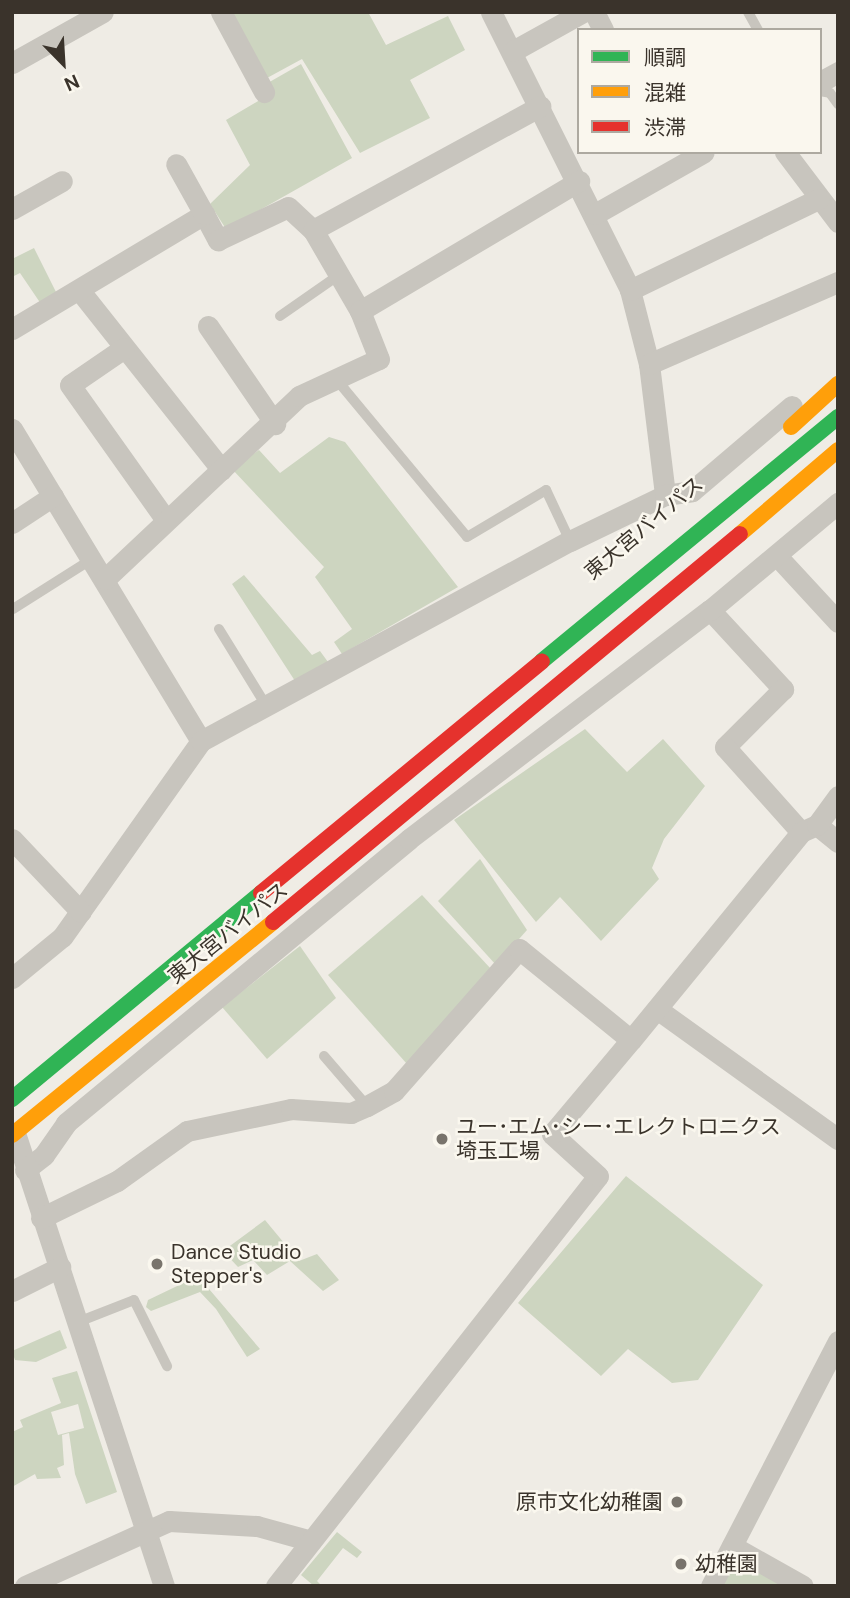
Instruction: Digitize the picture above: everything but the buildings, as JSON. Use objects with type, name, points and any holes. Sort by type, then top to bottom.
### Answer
[{"type":"highway","name":"東大宮バイパス","points":[[452,738],[563,624],[723,488],[838,384]]},
{"type":"highway","name":"東大宮バイパス","points":[[12,1099],[838,417]]},
{"type":"highway","name":"東大宮バイパス","points":[[14,1134],[470,761],[838,450]]},
{"type":"highway","points":[[753,551],[838,483]]},
{"type":"highway","name":"東大宮バイパス","points":[[470,761],[662,623]]},
{"type":"street","points":[[12,63],[103,12]]},
{"type":"street","points":[[221,12],[264,92]]},
{"type":"street","points":[[491,12],[596,214],[630,290],[649,364],[665,495]]},
{"type":"street","points":[[513,51],[583,12]]},
{"type":"street","points":[[594,12],[602,28]]},
{"type":"street","points":[[822,81],[838,72]]},
{"type":"street","points":[[313,230],[540,106]]},
{"type":"street","points":[[596,214],[670,161],[696,154]]},
{"type":"street","points":[[786,154],[838,222]]},
{"type":"street","points":[[105,579],[166,520],[275,424],[299,396],[379,359],[360,311],[313,230],[288,207],[218,240],[176,164]]},
{"type":"street","points":[[12,209],[62,181]]},
{"type":"street","points":[[360,311],[579,181]]},
{"type":"street","points":[[630,290],[818,199]]},
{"type":"street","points":[[12,329],[80,291],[204,214]]},
{"type":"street","points":[[649,364],[838,282]]},
{"type":"street","points":[[80,291],[222,470]]},
{"type":"street","points":[[208,326],[275,424]]},
{"type":"street","points":[[124,348],[70,385],[166,520]]},
{"type":"street","points":[[12,978],[40,958],[81,912],[201,741],[570,541],[665,495],[692,491],[804,397],[838,362]]},
{"type":"street","points":[[12,429],[201,741]]},
{"type":"street","points":[[12,523],[53,496]]},
{"type":"street","points":[[25,1170],[44,1155],[66,1123],[398,848],[710,610],[838,503]]},
{"type":"street","points":[[777,556],[838,622]]},
{"type":"street","points":[[710,610],[783,689],[725,747],[809,828],[838,842]]},
{"type":"street","points":[[276,1586],[598,1176],[552,1134],[838,796]]},
{"type":"street","points":[[12,839],[81,912]]},
{"type":"street","points":[[41,1218],[117,1181],[187,1131],[291,1110],[351,1113],[394,1091],[519,949],[631,1040]]},
{"type":"street","points":[[657,1009],[838,1139]]},
{"type":"street","points":[[14,1134],[164,1586]]},
{"type":"street","points":[[12,1291],[60,1267]]},
{"type":"street","points":[[711,1586],[838,1341]]},
{"type":"street","points":[[25,1586],[145,1529],[169,1521],[257,1526],[312,1541]]},
{"type":"street","points":[[732,1546],[803,1586]]},
{"type":"lane","points":[[748,12],[757,28]]},
{"type":"lane","points":[[822,91],[830,93],[838,104]]},
{"type":"lane","points":[[281,316],[339,275]]},
{"type":"lane","points":[[336,379],[467,537],[546,490],[570,541]]},
{"type":"lane","points":[[13,609],[92,559]]},
{"type":"lane","points":[[219,629],[267,707]]},
{"type":"lane","points":[[324,1056],[367,1106]]},
{"type":"lane","points":[[78,1322],[134,1300],[167,1366]]},
{"type":"green space","points":[[229,12],[368,12],[386,45],[448,16],[465,50],[410,80],[430,118],[360,153],[302,59],[267,78]]},
{"type":"green space","points":[[301,64],[352,158],[226,229],[210,204],[250,165],[226,120],[270,94],[266,84]]},
{"type":"green space","points":[[34,248],[57,294],[41,304],[20,273],[12,277],[12,259]]},
{"type":"green space","points":[[329,437],[345,442],[458,587],[342,654],[334,642],[352,629],[315,577],[324,567],[232,469],[259,450],[280,473]]},
{"type":"green space","points":[[244,575],[312,655],[320,651],[328,662],[295,681],[232,584]]},
{"type":"green space","points":[[585,729],[627,772],[663,739],[705,786],[664,839],[652,868],[659,879],[601,941],[560,897],[536,922],[454,820]]},
{"type":"green space","points":[[480,859],[527,930],[496,965],[438,901]]},
{"type":"green space","points":[[422,895],[492,970],[407,1064],[328,975]]},
{"type":"green space","points":[[300,946],[336,998],[267,1059],[222,1007]]},
{"type":"green space","points":[[626,1176],[763,1285],[698,1380],[672,1383],[628,1349],[601,1376],[518,1303]]},
{"type":"green space","points":[[265,1220],[299,1261],[317,1254],[339,1280],[323,1291],[290,1261],[267,1275],[253,1260],[238,1267],[223,1251]]},
{"type":"green space","points":[[198,1276],[260,1349],[247,1357],[216,1309],[200,1292],[151,1311],[146,1307],[148,1300]]},
{"type":"green space","points":[[60,1330],[67,1348],[36,1362],[15,1360],[12,1351]]},
{"type":"green space","points":[[77,1371],[117,1492],[86,1504],[75,1474],[69,1433],[62,1435],[64,1465],[57,1468],[61,1478],[37,1479],[35,1474],[12,1487],[12,1432],[23,1427],[20,1420],[61,1403],[52,1378]],"holes":[[[78,1404],[84,1428],[58,1435],[51,1412]]]},
{"type":"green space","points":[[337,1532],[362,1552],[357,1558],[343,1548],[317,1581],[322,1586],[314,1586],[301,1575]]},
{"type":"green space","points":[[741,1558],[793,1586],[722,1586],[733,1562]]},
{"type":"traffic: fast","points":[[542,661],[838,417]]},
{"type":"traffic: fast","points":[[12,1099],[261,893]]},
{"type":"traffic: slow","points":[[791,427],[838,384]]},
{"type":"traffic: slow","points":[[740,534],[838,450]]},
{"type":"traffic: slow","points":[[12,1135],[273,922]]},
{"type":"traffic: jam","points":[[273,922],[740,534]]},
{"type":"traffic: jam","points":[[261,893],[542,661]]},
{"type":"place","name":"ユー･エム･シー･エレクトロニクス 埼玉工場","points":[[442,1139]]},
{"type":"place","name":"Dance Studio Stepper's","points":[[157,1264]]},
{"type":"place","name":"原市文化幼稚園","points":[[677,1502]]},
{"type":"place","name":"幼稚園","points":[[681,1564]]}]
